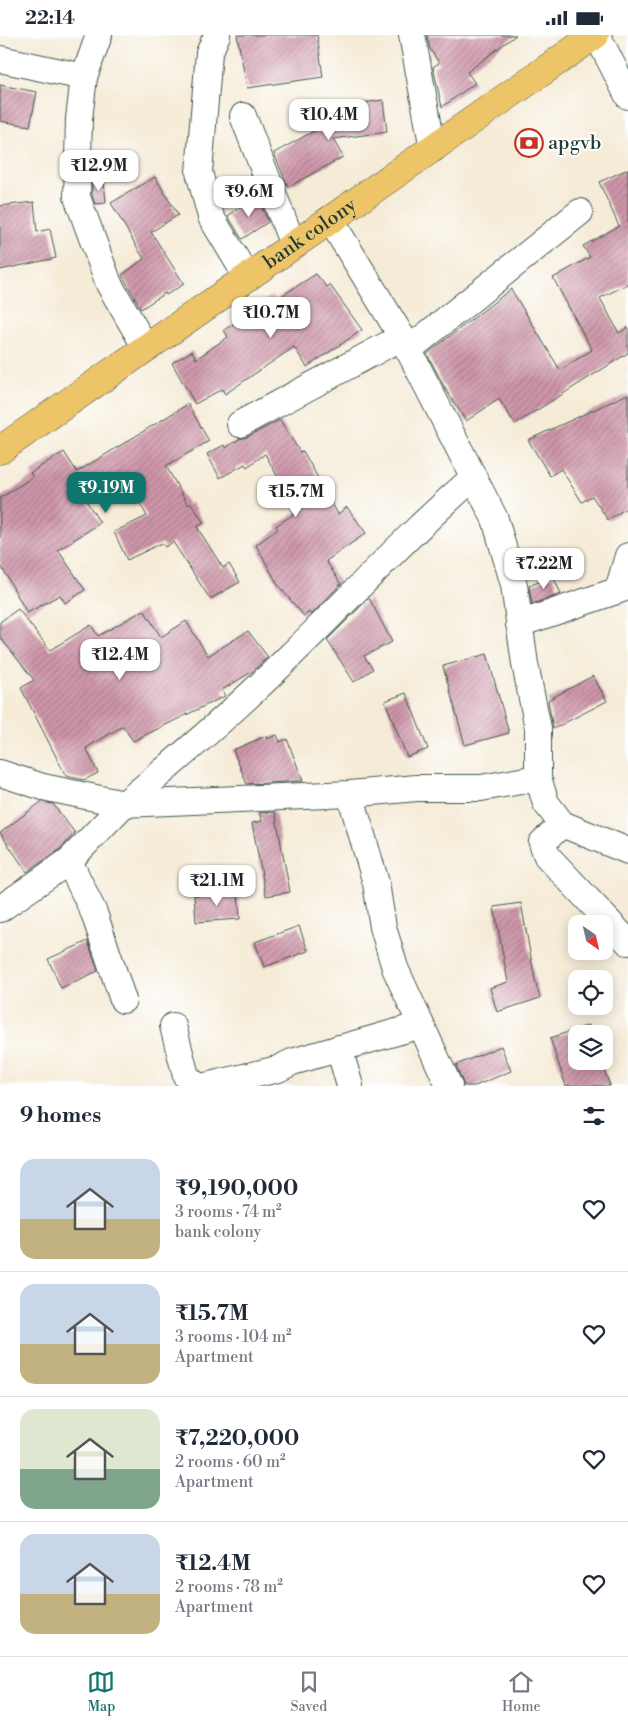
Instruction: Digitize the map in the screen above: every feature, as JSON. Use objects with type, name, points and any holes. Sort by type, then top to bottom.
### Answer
[{"type":"main road","name":"bank colony","points":[[0,451],[596,35]]},
{"type":"street","points":[[99,35],[84,77],[79,119],[77,197],[109,284],[146,348]]},
{"type":"street","points":[[217,35],[210,53],[199,172],[211,217],[247,277]]},
{"type":"street","points":[[412,35],[433,149]]},
{"type":"street","points":[[596,35],[628,96]]},
{"type":"street","points":[[0,59],[84,77]]},
{"type":"street","points":[[243,116],[293,245]]},
{"type":"street","points":[[240,424],[405,344],[580,212]]},
{"type":"street","points":[[330,219],[405,344],[495,519],[514,585],[538,728],[538,778],[546,803],[562,824],[628,851]]},
{"type":"street","points":[[0,909],[69,861],[124,804],[206,736],[290,656],[439,507],[473,477]]},
{"type":"street","points":[[520,624],[623,588],[628,556]]},
{"type":"street","points":[[0,773],[43,787],[124,804],[350,794],[417,789],[481,788],[538,778]]},
{"type":"street","points":[[350,794],[376,883],[383,927],[395,968],[449,1086]]},
{"type":"street","points":[[562,824],[542,843],[547,855],[628,943]]},
{"type":"street","points":[[69,861],[94,913],[123,1000]]},
{"type":"street","points":[[206,1086],[278,1069],[292,1062],[421,1025]]},
{"type":"street","points":[[173,1026],[186,1075],[197,1086]]},
{"type":"street","points":[[339,1048],[350,1086]]},
{"type":"building","points":[[237,35],[317,35],[323,77],[247,88]]},
{"type":"building","points":[[427,35],[516,35],[467,72],[475,83],[442,107],[433,67],[439,63],[430,49]]},
{"type":"building","points":[[0,85],[37,92],[30,126],[0,121]]},
{"type":"building","points":[[383,100],[387,132],[333,139],[343,157],[288,187],[274,153],[345,114],[344,106]]},
{"type":"building","points":[[628,169],[628,284],[600,298],[619,333],[628,327],[628,353],[515,424],[499,399],[466,421],[446,390],[427,354],[511,289],[560,370],[592,350],[553,278],[590,257],[583,246],[619,226],[599,182]]},
{"type":"building","points":[[155,177],[178,215],[151,232],[184,284],[166,295],[165,293],[141,309],[122,275],[144,259],[111,203]]},
{"type":"building","points":[[104,181],[106,203],[95,204],[92,195],[92,182]]},
{"type":"building","points":[[254,197],[262,207],[268,222],[242,239],[228,216]]},
{"type":"building","points":[[34,202],[37,232],[50,229],[56,258],[0,270],[0,206]]},
{"type":"building","points":[[316,274],[327,287],[330,285],[362,330],[307,367],[294,347],[225,394],[222,389],[195,404],[172,363],[192,351],[196,359],[228,337],[224,330],[249,314],[248,312],[272,296],[275,300]]},
{"type":"building","points":[[628,394],[628,507],[608,520],[592,496],[582,502],[561,469],[550,476],[528,440]]},
{"type":"building","points":[[188,404],[209,441],[166,466],[188,505],[191,503],[204,523],[197,527],[223,568],[229,564],[240,582],[210,599],[173,542],[165,547],[162,543],[127,560],[114,532],[147,516],[126,479],[87,502],[100,523],[58,550],[85,590],[65,603],[60,595],[27,613],[0,564],[0,498],[33,477],[30,473],[64,452],[77,472]]},
{"type":"building","points":[[280,420],[300,452],[303,451],[338,514],[347,507],[366,533],[326,561],[341,584],[311,615],[309,612],[304,616],[278,585],[256,545],[278,529],[276,526],[297,512],[265,454],[247,467],[245,464],[220,478],[207,454],[224,445],[226,448],[239,439],[247,437]]},
{"type":"building","points":[[553,576],[561,594],[532,604],[529,586]]},
{"type":"building","points":[[369,598],[392,642],[364,656],[373,669],[354,682],[327,640]]},
{"type":"building","points":[[18,609],[50,650],[91,625],[98,636],[144,610],[161,637],[186,621],[208,656],[248,631],[268,657],[253,671],[222,690],[225,696],[133,741],[123,726],[86,748],[98,773],[84,780],[66,776],[21,688],[34,680],[0,637],[0,622]]},
{"type":"building","points":[[487,654],[509,733],[465,745],[443,666]]},
{"type":"building","points":[[593,676],[607,701],[553,729],[548,700]]},
{"type":"building","points":[[406,693],[428,749],[407,757],[385,701]]},
{"type":"building","points":[[277,735],[280,742],[287,739],[303,781],[247,784],[233,750],[266,736],[267,739]]},
{"type":"building","points":[[41,802],[53,804],[75,833],[59,850],[27,872],[0,833]]},
{"type":"building","points":[[275,812],[290,892],[266,896],[252,823],[262,821],[259,813]]},
{"type":"building","points":[[238,893],[240,919],[196,922],[194,895]]},
{"type":"building","points":[[521,903],[540,998],[497,1012],[490,988],[508,982],[494,907]]},
{"type":"building","points":[[299,926],[308,951],[264,967],[255,942]]},
{"type":"building","points":[[88,941],[98,971],[61,988],[48,959]]},
{"type":"building","points":[[568,1032],[568,1070],[604,1070],[610,1086],[566,1086],[550,1038]]},
{"type":"building","points":[[501,1046],[511,1071],[475,1086],[464,1086],[456,1065]]},
{"type":"place","name":"apgvb","points":[[529,143]]}]
